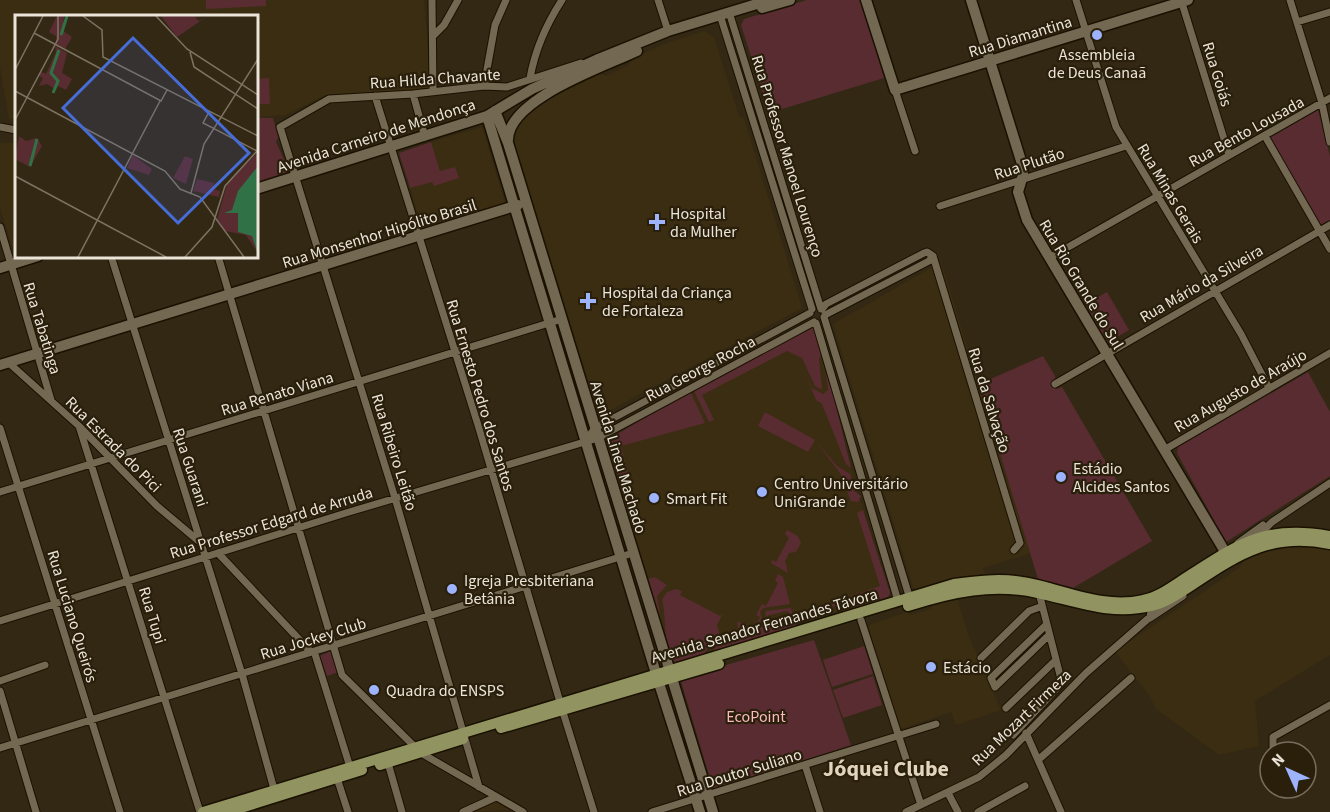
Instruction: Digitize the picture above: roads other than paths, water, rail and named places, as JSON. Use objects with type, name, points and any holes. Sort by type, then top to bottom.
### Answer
[{"type":"main road","name":"Avenida Senador Fernandes Távora","points":[[201,812],[350,767],[418,750],[657,677],[670,676],[861,620],[906,601],[958,591],[996,588],[1039,593],[1108,610],[1152,606],[1178,594],[1227,556],[1235,546],[1258,536],[1306,532],[1330,536]]},
{"type":"main road","name":"Avenida Senador Fernandes Távora","points":[[670,676],[954,584],[997,580],[1021,581],[1110,602],[1142,601],[1166,591],[1227,556],[1261,545],[1309,539],[1330,544]]},
{"type":"main road","name":"Avenida Senador Fernandes Távora","points":[[228,812],[253,809],[337,778],[388,763],[418,750]]},
{"type":"street","points":[[432,0],[433,91]]},
{"type":"street","points":[[434,35],[444,25],[458,0]]},
{"type":"street","points":[[484,86],[495,25],[506,0]]},
{"type":"street","points":[[530,78],[533,62],[551,15],[562,0]]},
{"type":"street","points":[[658,0],[668,31]]},
{"type":"street","name":"Avenida Carneiro de Mendonça","points":[[258,188],[389,149],[491,114],[532,89],[668,31],[790,0]]},
{"type":"street","points":[[866,0],[915,151]]},
{"type":"street","name":"Rua Rio Grande do Sul","points":[[971,0],[1022,164],[1022,180],[1018,192],[1020,203],[1049,258],[1227,556]]},
{"type":"street","name":"Rua Minas Gerais","points":[[1076,0],[1116,127],[1240,334],[1269,388]]},
{"type":"street","points":[[1290,0],[1322,103],[1330,141]]},
{"type":"street","name":"Avenida Carneiro de Mendonça","points":[[508,143],[511,123],[533,101],[654,42],[765,1]]},
{"type":"street","name":"Rua Diamantina","points":[[895,90],[1184,1]]},
{"type":"street","name":"Rua Goiás","points":[[1184,1],[1229,155]]},
{"type":"street","points":[[1297,22],[1330,12]]},
{"type":"street","name":"Rua Professor Manoel Lourenço","points":[[726,17],[815,322]]},
{"type":"street","name":"Rua Professor Manoel Lourenço","points":[[726,17],[823,313],[906,601]]},
{"type":"street","name":"Rua Hilda Chavante","points":[[280,127],[329,99],[413,94],[484,86],[507,87],[568,65],[596,60]]},
{"type":"street","points":[[413,94],[425,137]]},
{"type":"street","name":"Rua Ernesto Pedro dos Santos","points":[[375,96],[389,149],[491,468],[594,812]]},
{"type":"street","name":"Rua Bento Lousada","points":[[1049,258],[1330,98]]},
{"type":"street","name":"Avenida Lineu Machado","points":[[491,114],[508,143],[713,812]]},
{"type":"street","name":"Avenida Lineu Machado","points":[[491,114],[514,206],[700,812]]},
{"type":"street","points":[[0,127],[15,130]]},
{"type":"street","name":"Rua Ribeiro Leitão","points":[[280,127],[360,381],[466,735],[479,787]]},
{"type":"street","points":[[1265,136],[1330,249]]},
{"type":"street","name":"Rua Plutão","points":[[940,206],[1126,146]]},
{"type":"street","name":"Rua Monsenhor Hipólito Brasil","points":[[4,364],[526,203]]},
{"type":"street","name":"Rua Mário da Silveira","points":[[1055,384],[1330,225]]},
{"type":"street","name":"Rua Tabatinga","points":[[0,227],[5,266],[52,402]]},
{"type":"street","name":"Rua da Salvação","points":[[823,313],[825,304],[924,253],[933,256],[1020,543],[1014,550]]},
{"type":"street","points":[[5,266],[31,258]]},
{"type":"street","name":"Rua Guarani","points":[[112,258],[242,674],[274,789]]},
{"type":"street","points":[[219,258],[342,675],[418,750],[523,812]]},
{"type":"street","points":[[543,299],[554,295]]},
{"type":"street","points":[[811,311],[823,313]]},
{"type":"street","name":"Rua George Rocha","points":[[596,433],[811,311]]},
{"type":"street","name":"Rua George Rocha","points":[[596,433],[815,322],[823,313]]},
{"type":"street","name":"Rua Renato Viana","points":[[0,492],[167,438],[263,411],[562,319]]},
{"type":"street","points":[[815,322],[869,502],[906,601]]},
{"type":"street","points":[[555,341],[567,337]]},
{"type":"street","name":"Rua Augusto de Araújo","points":[[1164,450],[1330,353]]},
{"type":"street","name":"Rua Estrada do Pici","points":[[4,364],[52,402],[157,506],[201,543]]},
{"type":"street","name":"Rua Tupi","points":[[78,426],[201,812]]},
{"type":"street","name":"Rua Luciano Queirós","points":[[0,428],[120,812]]},
{"type":"street","points":[[586,440],[596,433]]},
{"type":"street","name":"Rua Professor Edgard de Arruda","points":[[0,621],[586,440]]},
{"type":"street","points":[[1258,536],[1264,527],[1330,483]]},
{"type":"street","points":[[869,502],[878,500]]},
{"type":"street","points":[[1235,546],[1263,525],[1279,517]]},
{"type":"street","points":[[218,553],[312,651],[350,767]]},
{"type":"street","name":"Rua Jockey Club","points":[[0,748],[633,553]]},
{"type":"street","name":"Rua Mozart Firmeza","points":[[1143,623],[1220,573],[1227,556]]},
{"type":"street","points":[[1013,735],[1043,710],[1062,683],[1040,607],[1039,593]]},
{"type":"street","name":"Rua Mozart Firmeza","points":[[906,812],[948,794],[979,777],[1006,754],[1043,710],[1143,623],[1152,614],[1152,606]]},
{"type":"street","points":[[981,658],[1032,608],[1040,607]]},
{"type":"street","points":[[861,620],[921,806]]},
{"type":"street","points":[[1046,625],[991,678],[995,687],[1049,634]]},
{"type":"street","points":[[1016,654],[1020,663]]},
{"type":"street","points":[[1006,708],[1056,660]]},
{"type":"street","points":[[0,681],[45,665]]},
{"type":"street","points":[[1038,760],[1131,678]]},
{"type":"street","points":[[0,691],[36,812]]},
{"type":"street","points":[[1273,740],[1273,737],[1330,705]]},
{"type":"street","name":"Rua Doutor Suliano","points":[[652,812],[936,724]]},
{"type":"street","points":[[1026,733],[1061,812]]},
{"type":"street","points":[[388,763],[402,812]]},
{"type":"street","points":[[805,765],[820,812]]},
{"type":"street","points":[[337,778],[348,812]]},
{"type":"street","points":[[978,812],[1025,786]]},
{"type":"street","points":[[948,794],[958,812]]},
{"type":"street","points":[[463,812],[496,797]]},
{"type":"place","name":"Assembleia de Deus Canaã","points":[[1097,35]]},
{"type":"place","name":"Hospital da Mulher","points":[[657,222]]},
{"type":"place","name":"Hospital da Criança de Fortaleza","points":[[588,301]]},
{"type":"place","name":"Estádio Alcides Santos","points":[[1061,477]]},
{"type":"place","name":"Centro Universitário UniGrande","points":[[762,492]]},
{"type":"place","name":"Smart Fit","points":[[654,498]]},
{"type":"place","name":"Igreja Presbiteriana Betânia","points":[[452,589]]},
{"type":"place","name":"Estácio","points":[[931,667]]},
{"type":"place","name":"Quadra do ENSPS","points":[[374,690]]},
{"type":"district","name":"Jóquei Clube","points":[[886,768]]},
{"type":"park label","name":"EcoPoint","points":[[756,716]]}]
